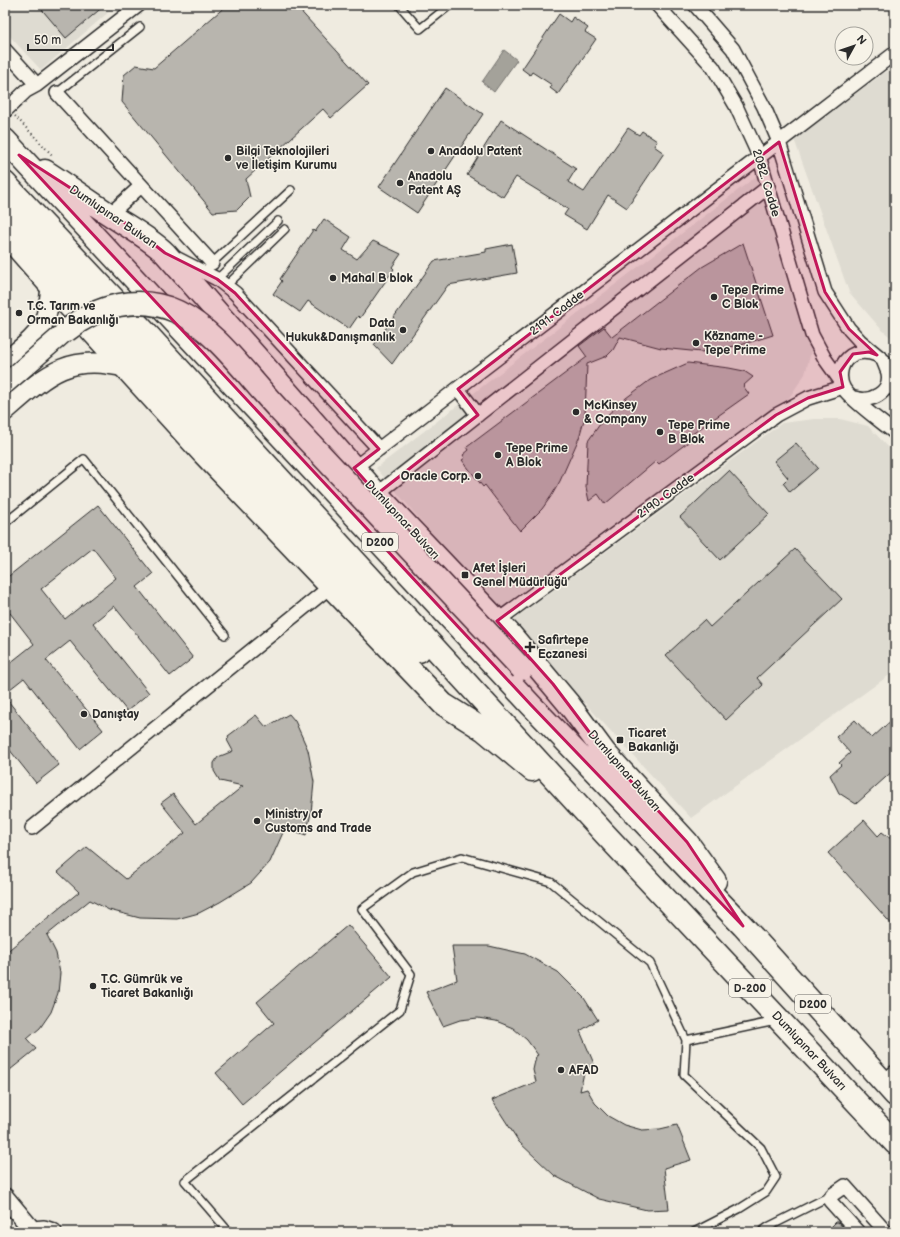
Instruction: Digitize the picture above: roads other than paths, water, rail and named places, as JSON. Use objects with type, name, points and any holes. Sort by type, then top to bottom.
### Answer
[{"type":"highway","name":"Dumlupınar Bulvarı","points":[[12,147],[109,215],[136,230],[165,253],[377,494],[497,621],[553,684],[606,753],[686,842],[728,900],[743,926]]},
{"type":"highway","name":"Dumlupınar Bulvarı","points":[[12,147],[542,717],[743,926],[891,1083]]},
{"type":"highway","name":"Dumlupınar Bulvarı","points":[[5,183],[154,341],[605,834],[895,1143]]},
{"type":"highway","name":"Dumlupınar Bulvarı","points":[[5,210],[111,326],[441,674],[479,695]]},
{"type":"highway","points":[[5,224],[16,246],[203,453],[443,704],[496,740],[605,834]]},
{"type":"highway","points":[[66,331],[78,320],[105,307],[133,303],[167,308],[198,323],[213,336],[270,401],[522,669],[606,753]]},
{"type":"main road","points":[[5,362],[38,334],[44,324],[48,311],[51,286]]},
{"type":"main road","points":[[5,384],[66,331]]},
{"type":"main road","points":[[38,334],[45,336],[54,346],[57,361],[54,371]]},
{"type":"main road","points":[[5,411],[54,371],[91,362],[111,364],[127,368]]},
{"type":"street","points":[[6,109],[26,91],[37,85],[139,5]]},
{"type":"street","name":"2082. Cadde","points":[[657,5],[720,77],[736,106],[759,156],[812,335],[825,359],[842,384],[854,398],[895,433]]},
{"type":"street","name":"2082. Cadde","points":[[695,5],[733,49],[744,66],[764,107],[778,142],[825,292],[849,329],[891,368],[895,390]]},
{"type":"street","points":[[5,50],[37,85]]},
{"type":"street","name":"2191. Cadde","points":[[354,468],[895,53]]},
{"type":"street","points":[[56,93],[212,263]]},
{"type":"street","points":[[109,215],[141,186]]},
{"type":"street","points":[[377,494],[768,187]]},
{"type":"street","points":[[165,253],[222,282],[245,303],[379,449]]},
{"type":"street","points":[[842,384],[843,365],[853,354],[869,352],[877,355]]},
{"type":"street","points":[[854,398],[869,400],[877,397],[883,392],[887,384],[891,368]]},
{"type":"street","name":"2190. Cadde","points":[[497,621],[776,415],[808,398],[842,384]]},
{"type":"street","points":[[458,389],[478,415]]},
{"type":"street","points":[[32,828],[331,586]]},
{"type":"street","points":[[858,1232],[830,1201],[832,1195],[845,1186],[886,1232]]},
{"type":"street","points":[[5,1197],[33,1231],[44,1229],[54,1232]]},
{"type":"lane","points":[[399,5],[420,29],[450,5]]},
{"type":"lane","points":[[56,93],[140,27]]},
{"type":"lane","points":[[212,263],[291,190]]},
{"type":"lane","points":[[222,282],[278,221]]},
{"type":"lane","points":[[222,282],[285,230]]},
{"type":"lane","points":[[5,523],[84,459],[225,635]]},
{"type":"lane","points":[[229,1232],[185,1181],[400,1010],[411,974],[362,909],[413,872],[462,857],[552,882],[650,963],[686,1040],[684,1075],[762,1148],[776,1177],[766,1192],[739,1209],[694,1232]]},
{"type":"lane","points":[[686,1040],[780,1020]]},
{"type":"lane","points":[[761,1232],[832,1195]]},
{"type":"place","name":"Anadolu Patent","points":[[431,151]]},
{"type":"place","name":"Bilgi Teknolojileri ve İletişim Kurumu","points":[[228,158]]},
{"type":"place","name":"Anadolu Patent AŞ","points":[[400,183]]},
{"type":"place","name":"Mahal B blok","points":[[333,278]]},
{"type":"place","name":"Tepe Prime C Blok","points":[[714,297]]},
{"type":"place","name":"T.C. Tarım ve Orman Bakanlığı","points":[[19,313]]},
{"type":"place","name":"Data Hukuk&Danışmanlık","points":[[403,330]]},
{"type":"place","name":"Közname - Tepe Prime","points":[[696,343]]},
{"type":"place","name":"McKinsey & Company","points":[[576,412]]},
{"type":"place","name":"Tepe Prime B Blok","points":[[660,432]]},
{"type":"place","name":"Tepe Prime A Blok","points":[[498,455]]},
{"type":"place","name":"Oracle Corp.","points":[[478,476]]},
{"type":"place","name":"Afet İşleri Genel Müdürlüğü","points":[[465,575]]},
{"type":"place","name":"Safirtepe Eczanesi","points":[[530,647]]},
{"type":"place","name":"Danıştay","points":[[84,714]]},
{"type":"place","name":"Ticaret Bakanlığı","points":[[620,740]]},
{"type":"place","name":"Ministry of Customs and Trade","points":[[257,821]]},
{"type":"place","name":"T.C. Gümrük ve Ticaret Bakanlığı","points":[[93,986]]},
{"type":"place","name":"AFAD","points":[[561,1070]]}]
